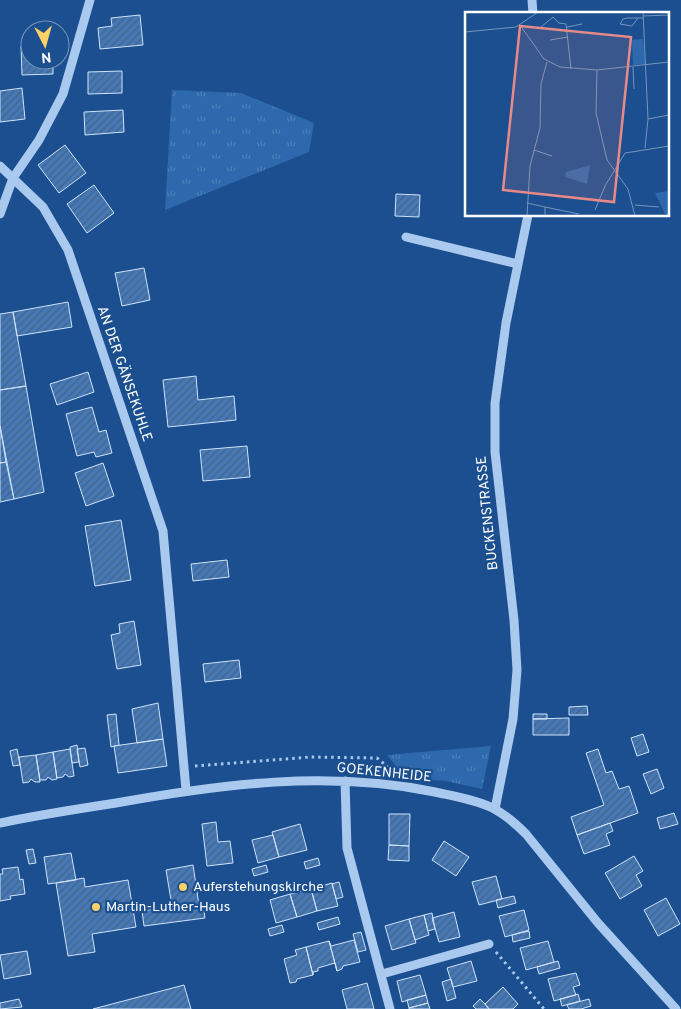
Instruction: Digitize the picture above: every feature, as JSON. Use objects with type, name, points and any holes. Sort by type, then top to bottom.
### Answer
[{"type":"street","points":[[0,214],[13,178],[39,140],[63,94],[90,0]]},
{"type":"street","name":"AN DER GÄNSEKUHLE","points":[[0,166],[43,207],[68,250],[163,531],[186,790]]},
{"type":"street","name":"BUCKENSTRASSE","points":[[495,808],[513,719],[517,670],[514,620],[495,452],[495,403],[506,323],[528,216]]},
{"type":"street","points":[[406,237],[518,264]]},
{"type":"street","points":[[345,781],[347,848],[390,1009]]},
{"type":"street","name":"GOEKENHEIDE","points":[[0,823],[186,790],[266,782],[345,781],[411,787],[456,796],[495,808],[513,821],[526,834],[598,923],[676,1009]]},
{"type":"street","points":[[382,974],[489,944]]},
{"type":"path","points":[[184,767],[310,757],[377,758],[411,787]]},
{"type":"path","points":[[489,944],[544,1009]]},
{"type":"green space","points":[[172,90],[241,93],[314,123],[309,152],[165,210]]},
{"type":"green space","points":[[491,746],[482,789],[446,781],[406,778],[387,755]]},
{"type":"building","points":[[140,15],[143,45],[100,49],[98,28],[112,26],[111,18]]},
{"type":"building","points":[[22,70],[53,70],[53,74],[22,75]]},
{"type":"building","points":[[122,71],[122,93],[88,94],[88,72]]},
{"type":"building","points":[[22,88],[25,119],[0,122],[0,91]]},
{"type":"building","points":[[123,110],[124,132],[85,135],[84,112]]},
{"type":"building","points":[[65,145],[86,173],[59,193],[38,165]]},
{"type":"building","points":[[94,185],[114,213],[87,233],[67,204]]},
{"type":"building","points":[[396,194],[420,195],[419,217],[395,216]]},
{"type":"building","points":[[144,268],[150,300],[122,306],[115,273]]},
{"type":"building","points":[[68,302],[72,327],[17,336],[13,312]]},
{"type":"building","points":[[13,312],[26,386],[0,390],[0,314]]},
{"type":"building","points":[[88,372],[94,392],[57,405],[50,384]]},
{"type":"building","points":[[196,376],[198,400],[234,396],[236,420],[168,427],[163,380]]},
{"type":"building","points":[[26,386],[44,492],[14,499],[0,426],[0,390]]},
{"type":"building","points":[[92,407],[99,432],[106,430],[112,453],[96,457],[94,452],[77,456],[66,414]]},
{"type":"building","points":[[0,426],[6,462],[0,463]]},
{"type":"building","points":[[247,446],[250,477],[203,481],[200,450]]},
{"type":"building","points":[[6,462],[14,499],[0,502],[0,463]]},
{"type":"building","points":[[103,463],[114,496],[86,506],[75,473]]},
{"type":"building","points":[[121,520],[131,580],[95,586],[85,526]]},
{"type":"building","points":[[227,560],[229,577],[193,581],[191,564]]},
{"type":"building","points":[[134,621],[141,665],[117,669],[111,635],[120,633],[119,624]]},
{"type":"building","points":[[239,660],[241,678],[205,682],[203,664]]},
{"type":"building","points":[[158,703],[163,739],[137,743],[132,709]]},
{"type":"building","points":[[587,706],[588,715],[569,715],[569,707]]},
{"type":"building","points":[[116,714],[119,745],[111,747],[107,715]]},
{"type":"building","points":[[533,714],[547,714],[547,719],[533,719]]},
{"type":"building","points":[[569,718],[569,735],[533,735],[533,719]]},
{"type":"building","points":[[643,734],[649,752],[637,756],[631,738]]},
{"type":"building","points":[[163,739],[167,766],[118,773],[114,746]]},
{"type":"building","points":[[77,745],[79,762],[72,763],[70,747]]},
{"type":"building","points":[[85,748],[88,765],[80,767],[77,749]]},
{"type":"building","points":[[17,749],[20,765],[13,766],[10,751]]},
{"type":"building","points":[[70,749],[74,776],[69,777],[65,774],[63,777],[57,778],[53,752]]},
{"type":"building","points":[[598,749],[606,773],[612,771],[619,789],[629,786],[638,813],[577,835],[571,817],[604,805],[586,753]]},
{"type":"building","points":[[53,752],[57,779],[52,780],[48,777],[46,780],[40,780],[36,755]]},
{"type":"building","points":[[36,755],[40,782],[35,782],[31,779],[29,782],[23,783],[19,757]]},
{"type":"building","points":[[657,769],[664,788],[651,794],[643,774]]},
{"type":"building","points":[[674,813],[678,824],[660,829],[657,818]]},
{"type":"building","points":[[389,814],[410,814],[409,846],[389,845]]},
{"type":"building","points":[[216,822],[218,842],[230,841],[233,863],[207,866],[202,824]]},
{"type":"building","points":[[610,823],[613,831],[606,834],[610,845],[584,854],[577,835]]},
{"type":"building","points":[[300,824],[307,850],[279,857],[272,832]]},
{"type":"building","points":[[273,835],[279,857],[258,863],[252,840]]},
{"type":"building","points":[[444,841],[469,857],[456,876],[432,860]]},
{"type":"building","points":[[389,845],[409,846],[409,861],[388,860]]},
{"type":"building","points":[[33,849],[36,863],[29,864],[26,850]]},
{"type":"building","points":[[71,853],[76,880],[48,884],[44,857]]},
{"type":"building","points":[[634,856],[643,871],[636,875],[642,886],[620,899],[605,873]]},
{"type":"building","points":[[318,858],[320,865],[306,869],[304,862]]},
{"type":"building","name":"Auferstehungskirche","points":[[193,865],[199,905],[203,905],[205,918],[144,926],[142,911],[172,906],[166,870]]},
{"type":"building","points":[[266,865],[268,872],[254,876],[252,869]]},
{"type":"building","points":[[18,867],[20,880],[23,879],[25,894],[10,896],[11,899],[0,901],[0,874],[3,874],[2,869]]},
{"type":"building","points":[[496,876],[502,899],[479,905],[472,882]]},
{"type":"building","name":"Martin-Luther-Haus","points":[[84,878],[85,887],[128,880],[136,927],[92,934],[95,952],[68,956],[56,883]]},
{"type":"building","points":[[339,882],[343,897],[336,899],[332,884]]},
{"type":"building","points":[[332,883],[338,906],[317,911],[311,889]]},
{"type":"building","points":[[311,889],[317,911],[297,917],[290,894]]},
{"type":"building","points":[[290,894],[297,917],[276,923],[270,900]]},
{"type":"building","points":[[514,896],[516,903],[498,908],[496,900]]},
{"type":"building","points":[[666,898],[680,924],[658,936],[644,910]]},
{"type":"building","points":[[524,910],[529,930],[505,937],[499,916]]},
{"type":"building","points":[[454,912],[460,937],[439,942],[432,918]]},
{"type":"building","points":[[432,913],[435,929],[428,931],[424,915]]},
{"type":"building","points":[[424,915],[429,935],[415,940],[409,919]]},
{"type":"building","points":[[338,917],[340,924],[319,930],[317,923]]},
{"type":"building","points":[[409,919],[416,943],[392,950],[385,926]]},
{"type":"building","points":[[282,925],[284,932],[270,936],[268,929]]},
{"type":"building","points":[[529,931],[530,938],[513,942],[512,935]]},
{"type":"building","points":[[361,932],[366,950],[358,952],[353,934]]},
{"type":"building","points":[[354,940],[360,962],[343,966],[342,969],[337,971],[329,941],[331,946]]},
{"type":"building","points":[[329,941],[335,963],[318,968],[318,971],[313,972],[313,975],[306,947]]},
{"type":"building","points":[[548,941],[554,962],[526,970],[520,948]]},
{"type":"building","points":[[306,947],[313,975],[290,983],[284,959],[297,955],[295,950]]},
{"type":"building","points":[[27,951],[31,974],[4,979],[0,955]]},
{"type":"building","points":[[471,961],[477,981],[453,987],[447,968]]},
{"type":"building","points":[[558,961],[560,968],[539,974],[537,967]]},
{"type":"building","points":[[576,973],[580,985],[573,987],[576,995],[554,1001],[548,979]]},
{"type":"building","points":[[420,975],[426,995],[402,1002],[397,981]]},
{"type":"building","points":[[451,979],[456,998],[447,1001],[442,982]]},
{"type":"building","points":[[367,983],[374,1009],[347,1009],[342,990]]},
{"type":"building","points":[[184,985],[191,1009],[93,1009]]},
{"type":"building","points":[[503,987],[518,1004],[513,1009],[489,1009],[485,1004]]},
{"type":"building","points":[[578,994],[580,1001],[562,1006],[560,999]]},
{"type":"building","points":[[426,995],[428,1003],[409,1008],[407,1000]]},
{"type":"building","points":[[19,999],[22,1007],[0,1009],[0,1003]]},
{"type":"building","points":[[480,999],[489,1009],[476,1009],[473,1006]]},
{"type":"building","points":[[589,999],[591,1006],[581,1009],[569,1009],[567,1005]]},
{"type":"building","points":[[428,1003],[430,1009],[409,1009],[409,1008]]},
{"type":"place","name":"Auferstehungskirche","points":[[183,887]]},
{"type":"place","name":"Martin-Luther-Haus","points":[[96,907]]}]
